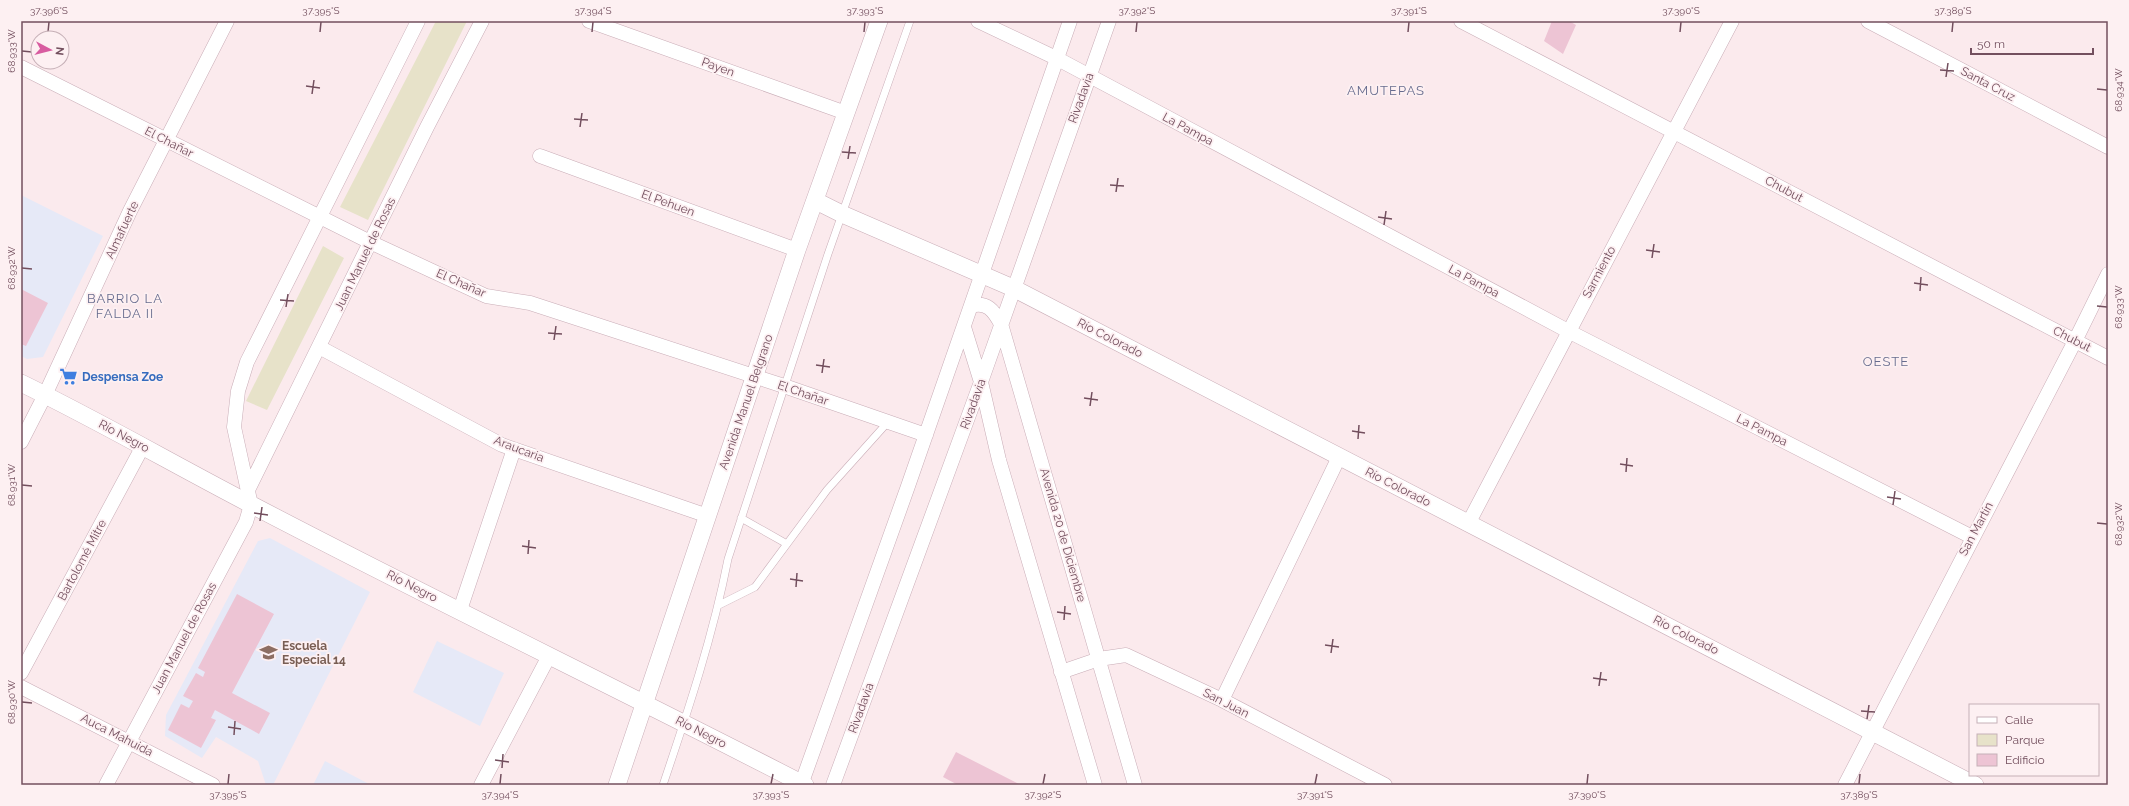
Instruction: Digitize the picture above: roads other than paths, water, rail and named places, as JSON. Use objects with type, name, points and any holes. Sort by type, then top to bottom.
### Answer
[{"type":"street","name":"Almafuerte","points":[[21,442],[45,395],[130,211],[227,21]]},
{"type":"street","name":"Juan Manuel de Rosas","points":[[106,785],[128,741],[246,522],[251,505],[249,488],[244,474],[234,427],[238,391],[247,362],[321,219],[418,21]]},
{"type":"street","name":"Juan Manuel de Rosas","points":[[249,488],[370,242],[482,21]]},
{"type":"street","name":"Payen","points":[[589,21],[846,113]]},
{"type":"street","name":"Avenida Manuel Belgrano","points":[[617,785],[797,250],[816,200],[878,21]]},
{"type":"street","name":"La Pampa","points":[[978,21],[1056,58],[1568,331],[1972,537]]},
{"type":"street","points":[[802,784],[964,327],[1070,21]]},
{"type":"street","name":"Rivadavia","points":[[833,785],[981,382],[1088,76],[1109,21]]},
{"type":"street","name":"Chubut","points":[[1461,21],[2108,358]]},
{"type":"street","name":"Sarmiento","points":[[1468,524],[1732,21]]},
{"type":"street","name":"Santa Cruz","points":[[1868,21],[2108,148]]},
{"type":"street","name":"El Chañar","points":[[21,67],[321,219],[486,296],[530,303],[754,376],[926,435]]},
{"type":"street","name":"El Pehuen","points":[[540,156],[797,250]]},
{"type":"street","name":"Río Colorado","points":[[816,200],[842,214],[1013,288],[1975,785]]},
{"type":"street","name":"San Martín","points":[[1844,785],[2075,341],[2108,274]]},
{"type":"street","name":"Avenida 20 de Diciembre","points":[[971,306],[980,303],[988,306],[1001,324],[1135,785]]},
{"type":"street","points":[[964,327],[981,382],[999,460],[1095,785]]},
{"type":"street","name":"Araucaria","points":[[319,347],[502,445],[708,516]]},
{"type":"street","name":"Río Negro","points":[[21,383],[143,446],[251,505],[549,656],[645,702],[802,784]]},
{"type":"street","name":"Bartolomé Mitre","points":[[21,673],[143,446]]},
{"type":"street","points":[[460,610],[514,449]]},
{"type":"street","points":[[1222,700],[1339,456]]},
{"type":"street","name":"San Juan","points":[[1061,672],[1099,659],[1126,655],[1222,700],[1385,785]]},
{"type":"street","points":[[481,785],[549,656]]},
{"type":"street","name":"Auca Mahuida","points":[[21,687],[213,785]]},
{"type":"lane","points":[[663,785],[684,723],[719,605],[728,559],[741,518],[842,214],[910,21]]},
{"type":"lane","points":[[719,605],[755,587],[827,490],[888,422]]},
{"type":"lane","points":[[741,518],[787,544]]},
{"type":"place","name":"Despensa Zoe","points":[[69,377]]},
{"type":"place","name":"Escuela Especial 14","points":[[269,653]]},
{"type":"district","name":"AMUTEPAS","points":[[1386,90]]},
{"type":"district","name":"BARRIO LA FALDA II","points":[[125,306]]},
{"type":"district","name":"OESTE","points":[[1886,361]]}]
